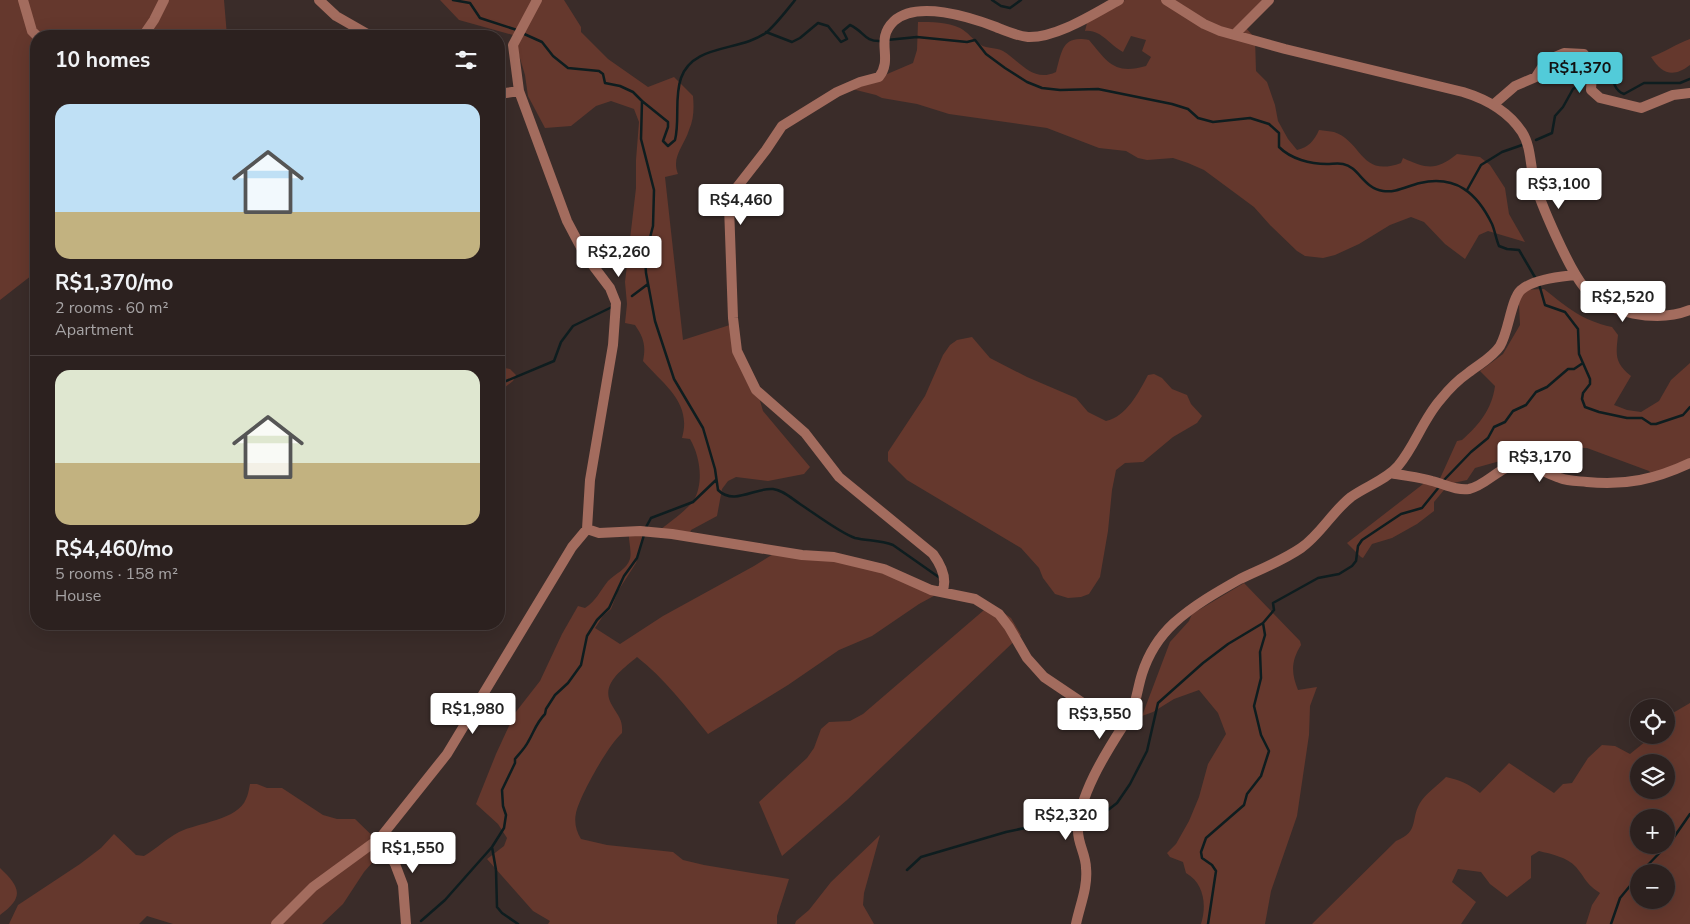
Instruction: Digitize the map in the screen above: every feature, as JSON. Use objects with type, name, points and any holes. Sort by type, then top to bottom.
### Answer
[{"type":"street","points":[[23,0],[32,30]]},
{"type":"street","points":[[147,30],[164,0]]},
{"type":"street","points":[[319,0],[336,16],[361,30]]},
{"type":"street","points":[[276,924],[312,887],[380,838],[447,754],[572,547],[587,529],[590,480],[614,345],[616,303],[610,288],[585,255],[567,221],[519,91],[513,55],[515,40],[537,0]]},
{"type":"street","points":[[942,592],[945,581],[940,565],[933,554],[839,477],[805,433],[761,395],[752,382],[737,351],[732,318],[730,201],[741,179],[766,150],[782,126],[837,92],[880,76],[886,64],[883,46],[884,36],[899,17],[909,12],[930,11],[959,16],[1028,37],[1063,29],[1119,0]]},
{"type":"street","points":[[1166,0],[1204,24],[1234,35],[1463,92],[1493,105],[1508,116],[1525,138],[1534,181],[1576,275],[1584,288],[1596,298],[1620,309],[1655,316],[1680,315],[1690,310]]},
{"type":"street","points":[[1234,35],[1269,0]]},
{"type":"street","points":[[1493,105],[1515,86],[1536,77],[1548,60],[1569,53],[1584,54],[1588,59],[1591,71],[1591,90],[1600,98],[1640,108],[1673,95],[1690,93]]},
{"type":"street","points":[[505,93],[519,91]]},
{"type":"street","points":[[1076,924],[1086,880],[1086,867],[1079,839],[1079,822],[1089,787],[1098,767],[1133,711],[1142,674],[1149,656],[1173,624],[1196,605],[1212,595],[1276,563],[1303,547],[1346,502],[1391,473],[1404,458],[1424,421],[1440,400],[1458,381],[1487,360],[1499,348],[1507,333],[1517,295],[1523,288],[1542,281],[1576,275]]},
{"type":"street","points":[[1391,473],[1467,489],[1484,483],[1501,471],[1515,465],[1536,467],[1561,479],[1604,484],[1638,482],[1651,479],[1690,463]]},
{"type":"street","points":[[587,529],[607,533],[644,532],[672,534],[802,554],[834,557],[884,569],[930,590],[975,599],[990,607],[1009,627],[1027,658],[1044,677],[1086,706],[1123,726]]},
{"type":"street","points":[[380,838],[395,864],[403,885],[406,924]]},
{"type":"shaded area","points":[[0,0],[224,0],[226,30],[30,30],[30,277],[0,300]]},
{"type":"shaded area","points":[[440,0],[564,0],[581,27],[581,32],[608,59],[648,87],[674,77],[693,96],[692,122],[676,162],[678,174],[665,177],[683,340],[736,323],[737,338],[763,411],[810,467],[804,474],[768,481],[736,477],[728,481],[722,489],[717,516],[691,530],[689,537],[661,529],[694,500],[699,485],[700,469],[690,439],[682,438],[684,426],[680,405],[668,387],[643,361],[644,342],[635,325],[625,323],[627,304],[625,282],[636,188],[639,122],[634,109],[611,101],[596,106],[571,126],[545,128],[528,96],[525,75],[513,35],[505,33],[505,30],[495,30],[459,20]]},
{"type":"shaded area","points":[[1125,0],[1274,0],[1245,27],[1255,38],[1256,71],[1267,82],[1278,121],[1297,150],[1311,143],[1319,130],[1334,132],[1344,137],[1363,157],[1377,166],[1401,163],[1403,158],[1431,167],[1450,160],[1457,154],[1480,157],[1490,165],[1505,188],[1509,214],[1525,242],[1488,231],[1479,235],[1465,259],[1445,244],[1424,222],[1411,217],[1390,225],[1359,244],[1335,255],[1323,258],[1305,256],[1297,251],[1254,207],[1204,170],[1188,163],[1173,158],[1147,160],[1138,158],[1126,151],[1099,148],[1047,128],[949,114],[917,104],[882,98],[852,89],[913,63],[917,50],[918,22],[945,23],[960,28],[981,45],[1003,51],[1028,70],[1041,75],[1056,72],[1065,46],[1068,42],[1080,39],[1089,40],[1107,61],[1119,68],[1127,69],[1146,66],[1151,57],[1142,51],[1146,40],[1131,36],[1123,52],[1096,32],[1085,31],[1088,19]]},
{"type":"shaded area","points":[[1690,39],[1690,65],[1678,72],[1673,73],[1664,70],[1651,57],[1680,43]]},
{"type":"shaded area","points":[[1544,289],[1583,317],[1612,327],[1618,335],[1617,358],[1625,371],[1631,376],[1614,405],[1627,410],[1641,412],[1659,401],[1671,380],[1690,363],[1690,466],[1653,475],[1649,471],[1587,448],[1576,448],[1566,452],[1536,451],[1475,468],[1467,480],[1449,484],[1434,502],[1434,511],[1417,524],[1392,538],[1372,544],[1363,558],[1361,557],[1347,543],[1427,481],[1438,483],[1457,441],[1462,440],[1484,416],[1491,402],[1495,386],[1480,371],[1503,354],[1520,325],[1519,304],[1514,290]]},
{"type":"shaded area","points":[[972,337],[990,358],[1027,377],[1076,398],[1088,412],[1106,421],[1120,415],[1136,396],[1148,375],[1154,374],[1162,378],[1172,389],[1187,395],[1191,404],[1202,416],[1197,423],[1173,437],[1143,462],[1125,463],[1116,470],[1100,577],[1089,594],[1068,598],[1055,594],[1043,578],[1039,568],[1021,548],[907,480],[888,461],[888,452],[925,396],[943,355],[950,345],[957,340]]},
{"type":"shaded area","points":[[505,368],[510,369],[516,375],[513,381],[505,387]]},
{"type":"shaded area","points":[[646,530],[636,563],[618,591],[611,609],[603,616],[595,628],[620,644],[663,616],[778,551],[844,558],[941,592],[919,604],[872,636],[839,650],[788,685],[708,734],[666,683],[637,657],[619,673],[610,685],[609,699],[620,719],[622,733],[603,758],[579,805],[575,823],[581,839],[607,845],[673,852],[683,860],[704,865],[789,879],[777,916],[777,924],[548,924],[550,921],[533,911],[487,859],[504,846],[507,838],[498,824],[476,804],[515,713],[540,681],[562,634],[578,606],[585,608],[589,605],[608,581],[624,569],[628,563],[630,559],[629,532]]},
{"type":"shaded area","points":[[1244,583],[1300,641],[1301,645],[1295,656],[1293,667],[1298,690],[1317,687],[1310,706],[1309,735],[1297,816],[1271,891],[1265,924],[1201,924],[1204,909],[1203,895],[1197,883],[1186,873],[1183,862],[1170,857],[1167,853],[1176,844],[1189,821],[1199,797],[1208,764],[1226,734],[1218,713],[1199,690],[1174,699],[1153,712],[1142,716],[1170,642],[1189,621],[1192,614]]},
{"type":"shaded area","points":[[991,604],[1011,618],[1021,635],[847,800],[782,856],[759,802],[807,758],[814,748],[821,729],[829,722],[850,721],[863,714]]},
{"type":"shaded area","points":[[1690,703],[1690,924],[1586,924],[1592,905],[1600,893],[1568,861],[1559,856],[1539,851],[1531,856],[1531,878],[1507,897],[1490,884],[1481,872],[1458,869],[1452,882],[1476,902],[1461,924],[1312,924],[1396,841],[1409,833],[1422,800],[1446,777],[1464,783],[1480,793],[1509,763],[1554,793],[1563,784],[1572,783],[1588,758],[1602,745],[1615,746],[1630,754],[1642,744],[1675,744],[1675,712]]},
{"type":"shaded area","points":[[250,784],[257,784],[267,788],[282,788],[323,815],[337,819],[355,819],[385,848],[364,872],[343,904],[322,924],[173,924],[147,916],[139,924],[9,924],[18,905],[80,864],[101,848],[114,834],[136,855],[144,856],[179,832],[235,812],[246,799]]},
{"type":"shaded area","points":[[880,835],[864,893],[863,905],[874,924],[795,924],[809,910],[831,882]]},
{"type":"shaded area","points":[[0,868],[12,881],[17,892],[13,903],[0,915]]},
{"type":"waterway","points":[[453,0],[470,3],[480,18],[517,30]]},
{"type":"waterway","points":[[522,33],[542,42],[553,56],[568,68],[599,71],[603,74],[605,83],[620,86],[633,92],[668,122],[663,141],[668,146],[675,140],[679,86],[687,67],[707,53],[744,43],[767,32],[795,0]]},
{"type":"waterway","points":[[992,0],[1001,6],[1010,8],[1021,0]]},
{"type":"waterway","points":[[766,32],[792,42],[818,23],[828,26],[841,42],[847,39],[843,31],[850,25],[867,38],[881,41]]},
{"type":"waterway","points":[[887,40],[917,37],[967,42],[975,40],[986,54],[1005,68],[1027,82],[1042,88],[1060,90],[1098,89],[1172,104],[1188,109],[1198,118],[1213,122],[1250,118],[1269,124],[1279,133],[1279,147],[1289,155],[1314,163],[1348,166],[1371,186],[1383,191],[1397,190],[1433,181],[1455,184],[1472,195],[1479,203],[1492,224],[1499,246],[1519,250],[1536,279]]},
{"type":"waterway","points":[[1594,75],[1604,67],[1611,69],[1616,87],[1624,94],[1644,83],[1680,83],[1690,79]]},
{"type":"waterway","points":[[1536,140],[1552,133],[1555,116],[1563,107],[1573,89],[1589,78]]},
{"type":"waterway","points":[[642,101],[641,139],[654,190],[653,226],[645,257],[655,321],[674,379],[703,428],[715,469],[718,490],[731,496],[745,495],[766,489],[780,491],[855,538],[893,545],[940,578]]},
{"type":"waterway","points":[[1467,190],[1481,165],[1502,152],[1525,144]]},
{"type":"waterway","points":[[632,296],[648,284]]},
{"type":"waterway","points":[[1539,284],[1545,305],[1565,312],[1578,329],[1579,354],[1590,379],[1590,384],[1583,393],[1582,399],[1585,407],[1627,418],[1642,418],[1651,424],[1683,415],[1690,407]]},
{"type":"waterway","points":[[505,381],[554,361],[561,342],[573,326],[614,306]]},
{"type":"waterway","points":[[1444,480],[1471,452],[1488,438],[1494,427],[1505,422],[1513,411],[1526,405],[1536,392],[1547,387],[1568,369],[1574,369],[1583,363]]},
{"type":"waterway","points":[[645,529],[651,518],[693,502],[716,480]]},
{"type":"waterway","points":[[1208,924],[1216,871],[1212,865],[1202,858],[1201,852],[1206,838],[1244,805],[1247,794],[1261,776],[1269,751],[1261,735],[1254,706],[1261,678],[1260,652],[1265,635],[1263,623],[1274,610],[1273,603],[1318,578],[1339,574],[1352,566],[1356,561],[1358,546],[1362,540],[1401,514],[1422,508],[1439,487]]},
{"type":"waterway","points":[[421,921],[445,900],[492,847],[504,828],[506,815],[503,806],[502,790],[515,763],[515,759],[527,744],[555,695],[568,683],[581,665],[587,636],[597,620],[609,608],[624,576],[637,558],[644,535]]},
{"type":"waterway","points":[[1099,817],[1117,803],[1130,784],[1147,751],[1158,703],[1203,663],[1228,644],[1263,623]]},
{"type":"waterway","points":[[1649,864],[1672,840],[1690,814]]},
{"type":"waterway","points":[[907,870],[921,857],[1006,832],[1039,825],[1075,823]]},
{"type":"waterway","points":[[492,847],[496,870],[497,907],[502,913],[518,924]]},
{"type":"waterway","points":[[1611,924],[1620,898],[1630,886]]}]
